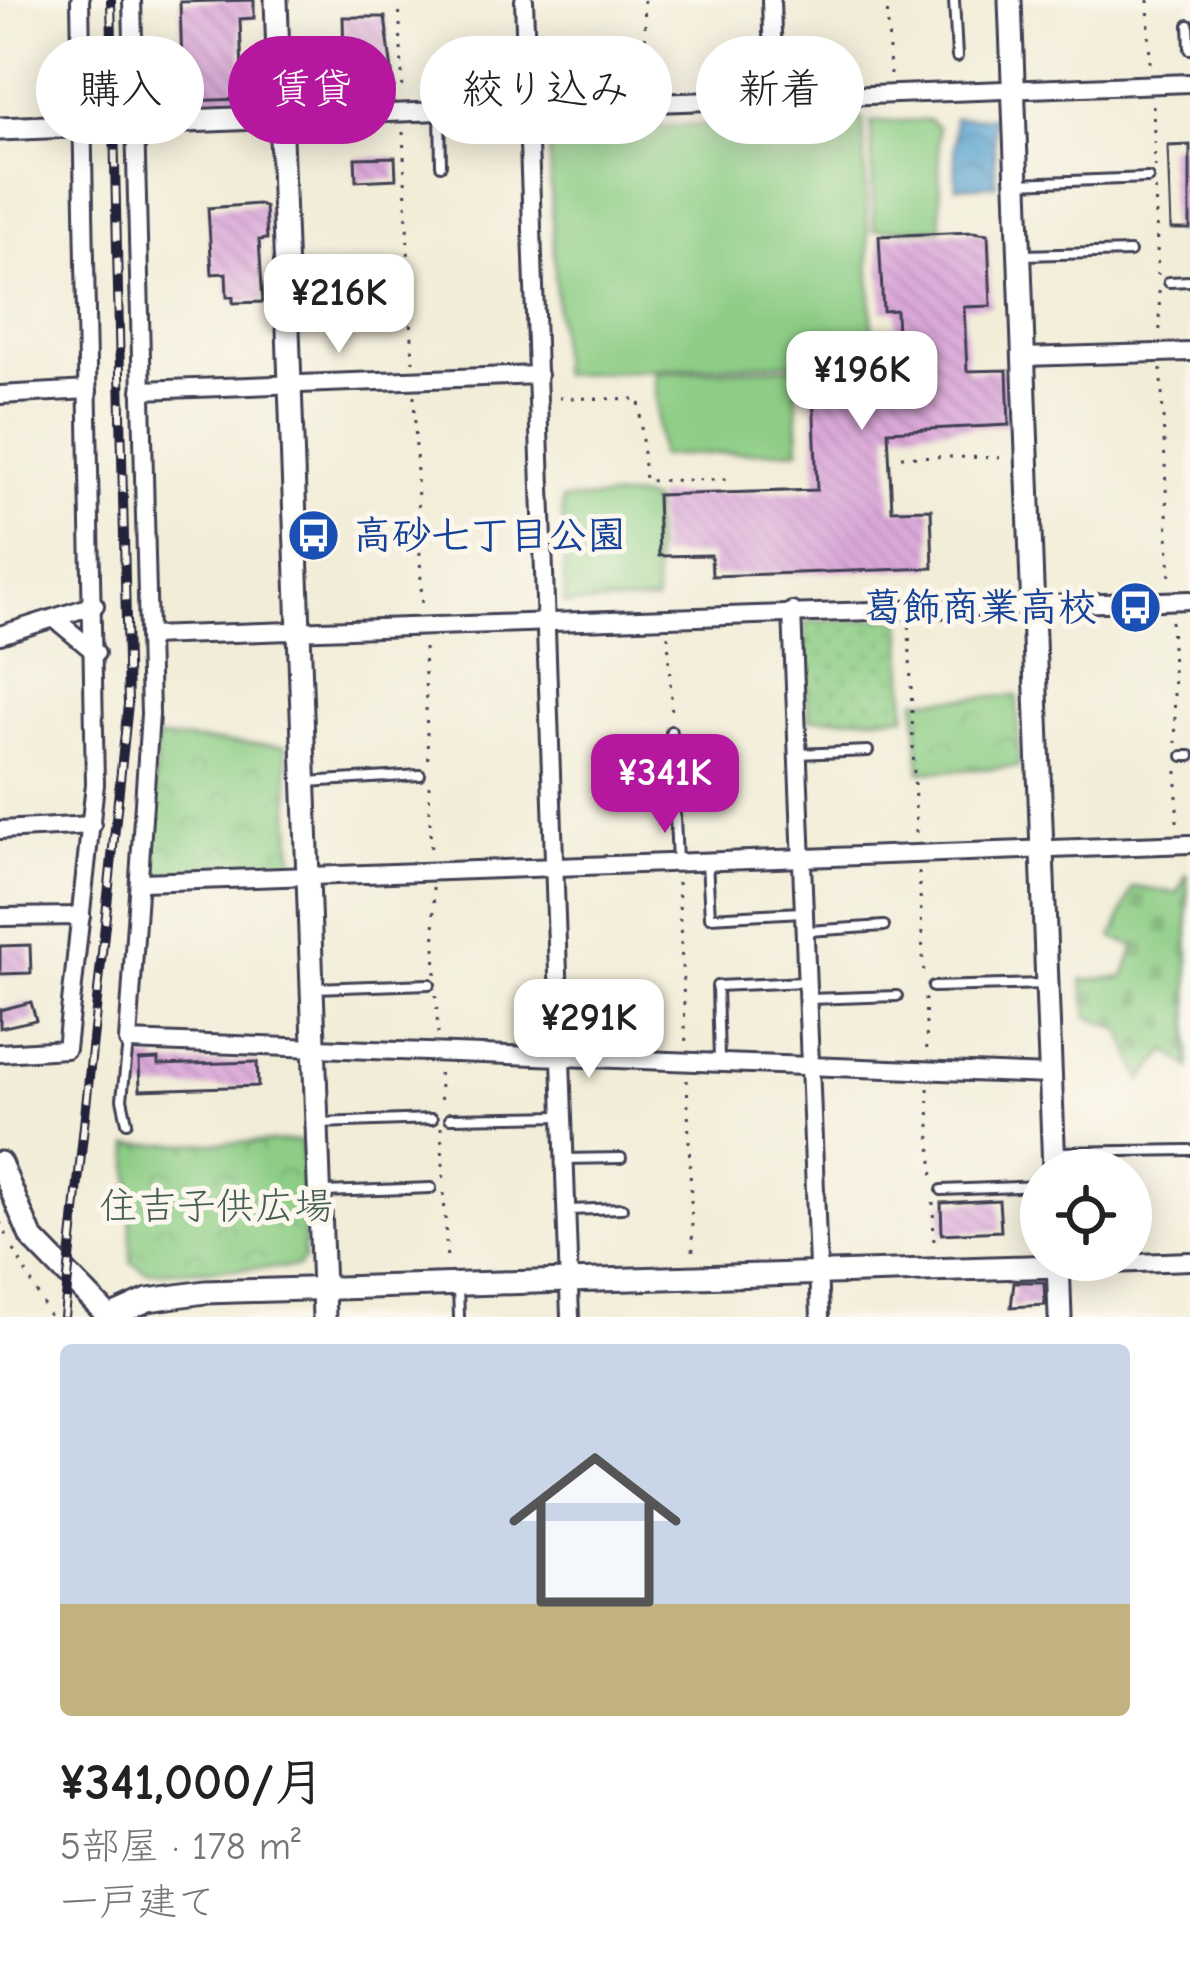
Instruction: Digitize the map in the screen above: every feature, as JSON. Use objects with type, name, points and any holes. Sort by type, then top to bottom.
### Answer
[{"type":"street","points":[[80,0],[81,36]]},
{"type":"street","points":[[132,0],[133,36]]},
{"type":"street","points":[[277,0],[278,36]]},
{"type":"street","points":[[524,0],[525,36]]},
{"type":"street","points":[[771,0],[772,36]]},
{"type":"street","points":[[1010,0],[1054,1149]]},
{"type":"street","points":[[864,95],[1190,83]]},
{"type":"street","points":[[0,129],[36,127]]},
{"type":"street","points":[[0,1053],[66,1049],[92,825],[96,653],[82,144]]},
{"type":"street","points":[[136,144],[149,636],[142,883],[128,1040],[1051,1075]]},
{"type":"street","points":[[281,144],[324,1317]]},
{"type":"street","points":[[529,144],[569,1317]]},
{"type":"street","points":[[1023,357],[1190,352]]},
{"type":"street","points":[[142,390],[538,375]]},
{"type":"street","points":[[0,395],[88,390]]},
{"type":"street","points":[[149,636],[1190,600]]},
{"type":"street","points":[[0,635],[95,604]]},
{"type":"street","points":[[793,611],[820,1317]]},
{"type":"street","points":[[55,619],[96,653]]},
{"type":"street","points":[[0,830],[92,825]]},
{"type":"street","points":[[142,883],[1040,849],[1184,838]]},
{"type":"street","points":[[0,917],[81,916]]},
{"type":"street","points":[[0,1163],[31,1237],[101,1303],[109,1317],[323,1288],[452,1278],[569,1281],[1020,1265]]},
{"type":"street","points":[[1152,1262],[1190,1261]]},
{"type":"street","points":[[1059,1281],[1060,1317]]},
{"type":"lane","points":[[954,0],[956,57]]},
{"type":"lane","points":[[1189,26],[1190,49]]},
{"type":"lane","points":[[441,144],[441,165]]},
{"type":"lane","points":[[1016,183],[1148,178]]},
{"type":"lane","points":[[1019,255],[1130,251]]},
{"type":"lane","points":[[1169,282],[1190,281]]},
{"type":"lane","points":[[671,731],[677,862]]},
{"type":"lane","points":[[798,754],[868,751]]},
{"type":"lane","points":[[306,782],[419,775]]},
{"type":"lane","points":[[707,861],[710,917],[884,926]]},
{"type":"lane","points":[[313,988],[430,984]]},
{"type":"lane","points":[[933,987],[1048,984]]},
{"type":"lane","points":[[719,1060],[717,986],[897,995]]},
{"type":"lane","points":[[127,1122],[122,1100],[128,1040]]},
{"type":"lane","points":[[450,1118],[563,1116]]},
{"type":"lane","points":[[317,1123],[431,1119]]},
{"type":"lane","points":[[1152,1153],[1190,1150]]},
{"type":"lane","points":[[564,1159],[621,1158]]},
{"type":"lane","points":[[943,1190],[1020,1187]]},
{"type":"lane","points":[[320,1192],[431,1188]]},
{"type":"lane","points":[[566,1210],[622,1208]]},
{"type":"lane","points":[[452,1278],[459,1317]]},
{"type":"path","points":[[398,0],[403,104]]},
{"type":"path","points":[[644,0],[646,36]]},
{"type":"path","points":[[886,0],[891,84]]},
{"type":"path","points":[[1148,0],[1150,74]]},
{"type":"path","points":[[1152,97],[1184,838]]},
{"type":"path","points":[[402,124],[452,1278]]},
{"type":"path","points":[[539,400],[639,399],[645,481],[732,479]]},
{"type":"path","points":[[901,456],[1027,457]]},
{"type":"path","points":[[908,607],[935,1268]]},
{"type":"path","points":[[668,616],[671,731]]},
{"type":"path","points":[[0,1222],[50,1317]]},
{"type":"green space","points":[[929,120],[938,127],[941,228],[874,230],[871,122]]},
{"type":"green space","points":[[696,126],[696,144],[864,142],[873,344],[799,345],[797,362],[560,375],[549,151],[554,144],[672,144],[672,127]]},
{"type":"green space","points":[[795,367],[799,450],[659,456],[655,373]]},
{"type":"green space","points":[[637,497],[653,501],[656,602],[565,604],[562,500]]},
{"type":"green space","points":[[902,618],[906,716],[808,719],[805,622]]},
{"type":"green space","points":[[1017,696],[1019,767],[920,772],[916,700]]},
{"type":"green space","points":[[157,738],[286,746],[293,858],[286,870],[156,874],[151,869]]},
{"type":"green space","points":[[1187,873],[1190,1068],[1167,1050],[1142,1081],[1121,1030],[1088,1017],[1082,980],[1124,977],[1135,946],[1112,938],[1133,887],[1178,893]]},
{"type":"green space","name":"住吉子供広場","points":[[302,1141],[304,1260],[296,1267],[147,1272],[131,1262],[130,1145]]},
{"type":"water","points":[[993,117],[996,185],[956,187],[954,118]]},
{"type":"building","points":[[254,0],[254,18],[240,19],[241,36],[228,36],[228,100],[204,100],[204,36],[181,36],[180,2]]},
{"type":"building","points":[[343,17],[385,17],[387,36],[343,36]]},
{"type":"building","points":[[1190,145],[1190,229],[1171,229],[1168,146]]},
{"type":"building","points":[[395,157],[396,179],[356,181],[355,158]]},
{"type":"building","points":[[265,207],[267,239],[259,240],[263,302],[233,303],[233,297],[227,297],[226,273],[212,274],[208,208]]},
{"type":"building","points":[[988,234],[991,306],[964,307],[967,371],[1007,370],[1009,425],[888,431],[892,510],[931,509],[933,568],[712,576],[711,555],[659,556],[657,495],[817,490],[812,367],[898,363],[896,310],[883,311],[879,236]]},
{"type":"building","points":[[30,945],[31,973],[0,974],[0,946]]},
{"type":"building","points":[[31,1002],[36,1020],[0,1028],[0,1010]]},
{"type":"building","points":[[158,1059],[158,1065],[257,1062],[258,1086],[140,1090],[139,1060]]},
{"type":"building","points":[[999,1200],[1001,1231],[942,1234],[941,1203]]},
{"type":"building","points":[[1014,1282],[1044,1282],[1045,1305],[1011,1307]]},
{"type":"railway","points":[[64,1317],[128,704],[111,0]]},
{"type":"place","name":"高砂七丁目公園","points":[[314,535]]},
{"type":"place","name":"葛飾商業高校","points":[[1136,607]]}]
